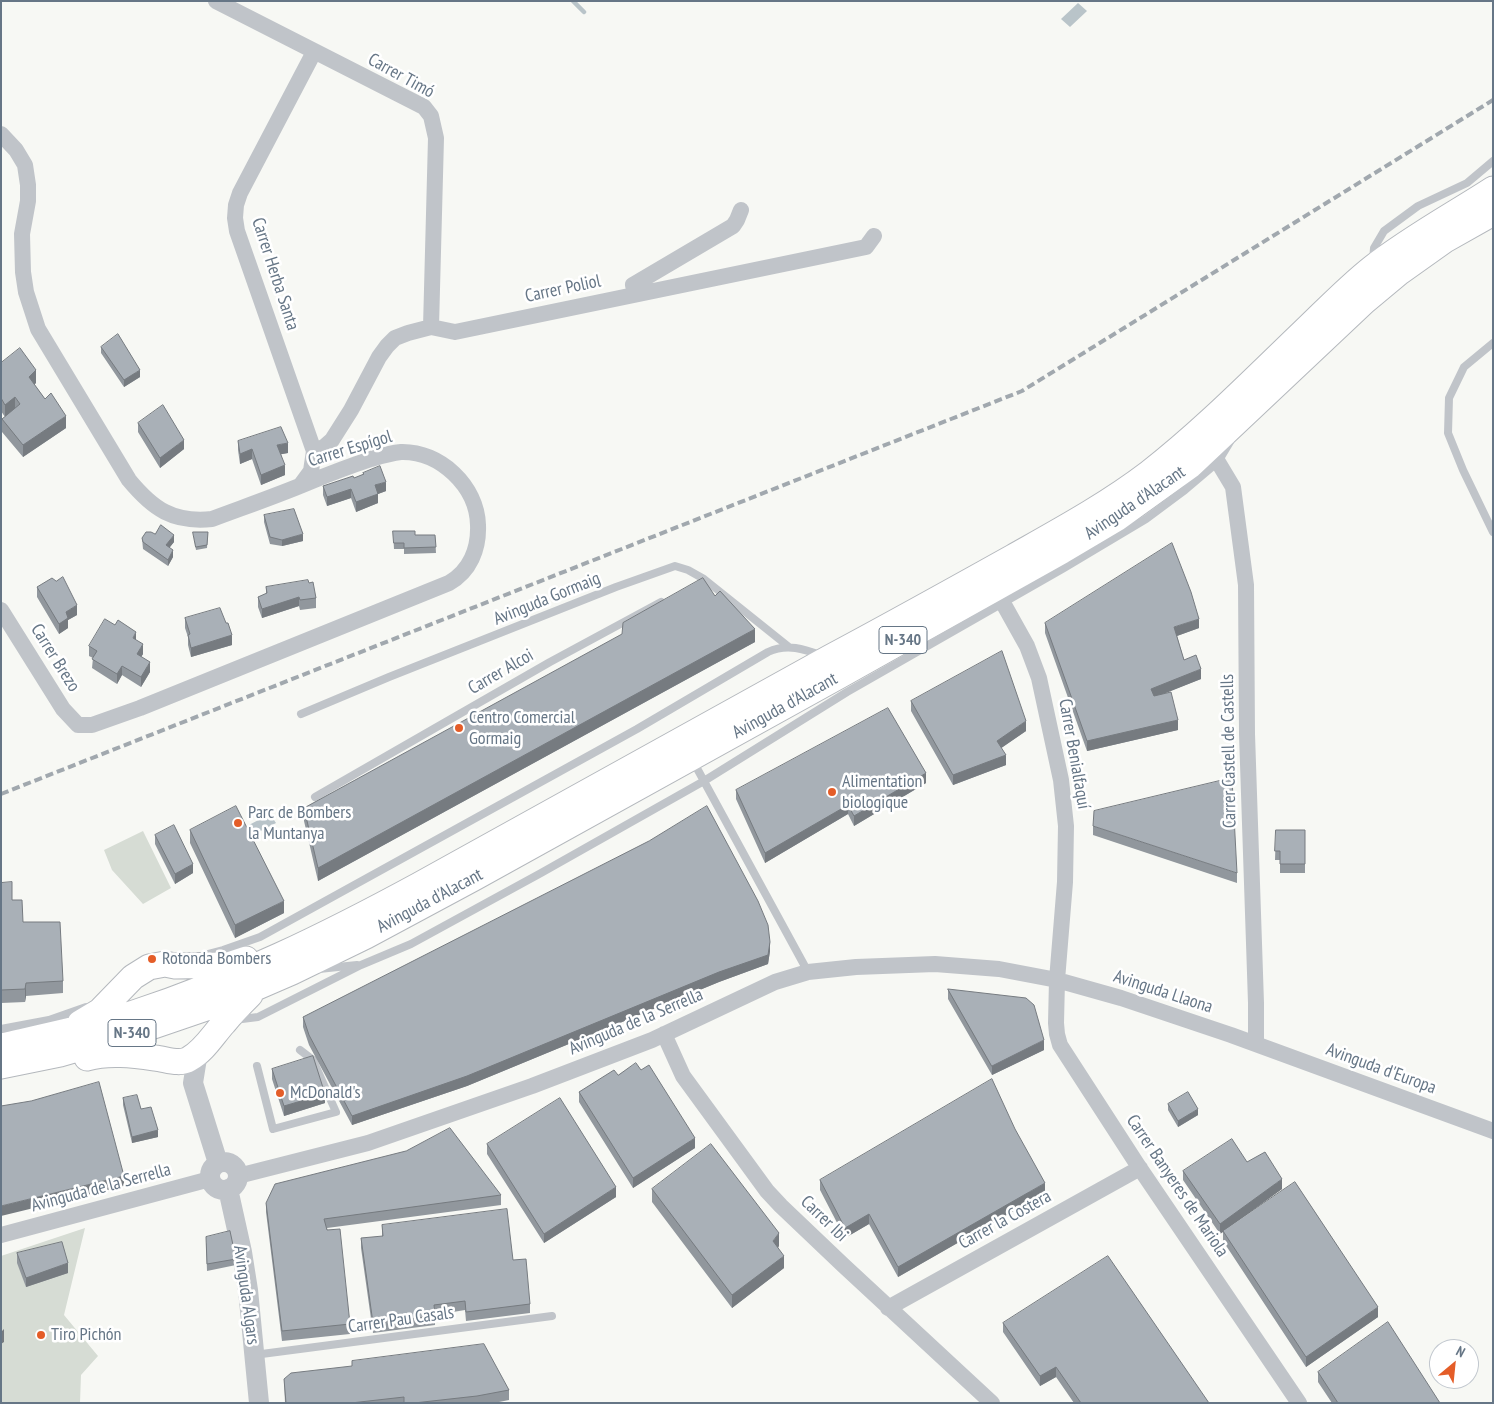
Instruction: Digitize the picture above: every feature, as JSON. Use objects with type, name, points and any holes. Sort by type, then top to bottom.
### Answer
[{"type":"main road","name":"Avinguda d'Alacant","points":[[208,1007],[235,976],[364,916],[829,658],[891,626],[1092,511],[1147,474],[1180,448],[1216,416],[1328,306],[1372,268],[1409,242],[1489,199]]},
{"type":"main road","name":"Avinguda d'Alacant","points":[[1,1046],[68,1031],[137,1022],[208,1007],[292,972],[366,936],[692,758],[1011,580],[1116,519],[1191,465],[1247,414],[1350,314],[1400,272],[1445,240],[1489,199]]},
{"type":"main road","points":[[68,1031],[100,1011],[134,977],[149,967],[177,963],[228,966],[274,947],[312,941]]},
{"type":"main road","points":[[1,1075],[14,1076],[98,1055],[125,1055],[162,1059],[171,1062],[188,1060],[201,1049],[210,1036],[208,1007],[190,975],[177,963]]},
{"type":"main road","points":[[134,977],[130,996],[143,1041],[162,1059]]},
{"type":"main road","name":"Avinguda d'Alacant","points":[[1,1066],[60,1054],[137,1022]]},
{"type":"street","name":"Carrer Timó","points":[[216,1],[424,107],[431,116],[436,138],[431,327]]},
{"type":"street","name":"Carrer Herba Santa","points":[[314,52],[246,179],[236,205],[235,218],[314,451]]},
{"type":"street","name":"Carrer Espígol","points":[[1,134],[16,150],[25,165],[28,201],[22,234],[23,272],[26,292],[38,329],[129,480],[152,505],[168,514],[183,518],[197,520],[212,519],[348,467],[391,454],[410,453],[429,457],[446,467],[461,481],[476,506],[478,538],[471,561],[464,571],[449,583],[140,708],[92,725],[78,725]]},
{"type":"street","points":[[635,294],[633,285],[733,226],[740,210]]},
{"type":"street","name":"Carrer Poliol","points":[[314,451],[324,447],[332,440],[387,346],[395,338],[408,333],[431,327],[455,332],[866,246],[874,236]]},
{"type":"street","points":[[300,486],[311,471],[314,451]]},
{"type":"street","name":"Carrer Castell de Castells","points":[[1218,462],[1233,488],[1246,585],[1256,1044]]},
{"type":"street","name":"Carrer Benialfaquí","points":[[1002,603],[1027,646],[1040,678],[1061,780],[1066,826],[1065,882],[1057,980]]},
{"type":"street","name":"Carrer Brezo","points":[[1,610],[63,709],[78,725]]},
{"type":"street","name":"Avinguda de la Serrella","points":[[233,1183],[368,1143],[532,1086],[664,1034],[775,982],[808,972],[856,967],[935,964],[999,969],[1057,980]]},
{"type":"street","name":"Avinguda Llaona","points":[[1057,980],[1121,998],[1256,1044]]},
{"type":"street","name":"Carrer Banyeres de Mariola","points":[[1057,980],[1056,1023],[1060,1045],[1140,1168],[1299,1403]]},
{"type":"street","name":"Carrer Ibi","points":[[664,1034],[683,1076],[767,1191],[888,1308],[992,1403]]},
{"type":"street","name":"Avinguda d'Europa","points":[[1256,1044],[1493,1131]]},
{"type":"street","points":[[201,1049],[193,1083],[214,1171],[216,1188],[221,1190],[233,1183]]},
{"type":"street","points":[[162,1059],[193,1083]]},
{"type":"street","name":"Carrer la Costera","points":[[888,1308],[1140,1168]]},
{"type":"street","name":"Avinguda de la Serrella","points":[[1,1235],[214,1171]]},
{"type":"street","name":"Avinguda Algars","points":[[233,1183],[259,1403]]},
{"type":"lane","points":[[1372,268],[1374,248],[1384,231],[1418,206],[1468,183],[1493,161]]},
{"type":"lane","points":[[1493,343],[1464,367],[1460,375],[1449,398],[1448,433],[1463,470],[1493,532]]},
{"type":"lane","points":[[208,1007],[258,1017],[361,965],[420,939],[704,781],[847,692],[1064,568],[1146,518],[1186,490],[1218,462],[1247,414]]},
{"type":"lane","name":"Avinguda Gormaig","points":[[301,714],[616,587],[675,566],[688,570],[704,579],[789,647]]},
{"type":"lane","points":[[696,583],[704,579]]},
{"type":"lane","name":"Carrer Alcoi","points":[[315,797],[542,666],[671,596]]},
{"type":"lane","points":[[198,956],[223,950],[260,937],[637,729],[774,649],[799,648],[829,658]]},
{"type":"lane","points":[[692,758],[808,972]]},
{"type":"lane","points":[[292,972],[361,965]]},
{"type":"lane","points":[[1,1029],[49,1020],[112,998]]},
{"type":"lane","points":[[257,1066],[273,1129],[336,1112],[313,1060],[300,1050]]},
{"type":"lane","name":"Carrer Pau Casals","points":[[254,1355],[552,1316]]},
{"type":"shaded area","points":[[1078,3],[1087,11],[1070,27],[1061,19]]},
{"type":"shaded area","points":[[270,814],[276,823],[251,836],[247,826]]},
{"type":"shaded area","points":[[143,831],[171,888],[143,904],[112,870],[104,850]]},
{"type":"shaded area","name":"Tiro Pichón","points":[[85,1228],[64,1315],[98,1356],[81,1375],[80,1403],[1,1403],[1,1256]]},
{"type":"building","points":[[118,334],[140,370],[124,380],[101,347]]},
{"type":"building","points":[[20,348],[36,370],[29,377],[45,399],[51,393],[66,416],[23,445],[2,419],[20,404],[15,397],[5,405],[1,398],[1,363]]},
{"type":"building","points":[[163,405],[184,440],[160,458],[138,423]]},
{"type":"building","points":[[281,427],[288,443],[277,445],[285,465],[261,475],[252,449],[240,454],[238,441]]},
{"type":"building","points":[[380,466],[386,482],[375,485],[378,494],[356,502],[351,489],[327,497],[323,486],[353,476],[354,478]]},
{"type":"building","points":[[294,509],[303,534],[282,540],[270,537],[264,515]]},
{"type":"building","points":[[161,525],[174,535],[166,545],[173,550],[168,560],[143,542],[142,538],[146,532],[155,534]]},
{"type":"building","points":[[393,531],[415,531],[415,535],[435,535],[436,547],[404,548],[404,543],[394,543]]},
{"type":"building","points":[[193,532],[208,532],[207,545],[196,547]]},
{"type":"building","points":[[1172,543],[1191,592],[1199,619],[1174,627],[1184,660],[1196,655],[1201,669],[1151,689],[1154,696],[1171,692],[1178,720],[1087,741],[1045,623]]},
{"type":"building","points":[[63,577],[77,605],[66,612],[68,618],[59,624],[37,587],[52,578],[56,581]]},
{"type":"building","points":[[703,578],[715,596],[720,591],[755,629],[318,868],[304,808],[622,634],[623,623]]},
{"type":"building","points":[[308,580],[309,583],[313,582],[316,598],[300,600],[299,597],[262,609],[258,597],[267,593],[266,587]]},
{"type":"building","points":[[220,608],[232,635],[191,648],[188,635],[190,634],[185,618]]},
{"type":"building","points":[[105,619],[115,625],[118,620],[136,632],[133,638],[143,644],[137,654],[150,662],[141,677],[122,666],[117,674],[92,659],[97,651],[89,646]]},
{"type":"building","points":[[1002,651],[1026,721],[997,741],[1006,755],[953,775],[911,701]]},
{"type":"building","points":[[888,708],[926,773],[854,816],[848,805],[765,853],[736,790]]},
{"type":"building","points":[[1232,778],[1237,873],[1093,826],[1094,811]]},
{"type":"building","points":[[236,806],[284,901],[235,925],[190,830]]},
{"type":"building","points":[[707,806],[758,901],[768,925],[770,942],[768,955],[719,972],[467,1076],[352,1116],[309,1035],[303,1017],[649,841]]},
{"type":"building","points":[[174,825],[193,864],[175,874],[155,835]]},
{"type":"building","points":[[1276,830],[1305,830],[1305,864],[1280,864],[1280,851],[1275,851]]},
{"type":"building","points":[[12,882],[12,900],[22,900],[23,922],[60,922],[63,981],[26,983],[25,989],[1,990],[1,883]]},
{"type":"building","points":[[948,989],[1026,998],[1034,1005],[1044,1040],[992,1066]]},
{"type":"building","points":[[313,1056],[325,1094],[284,1106],[272,1069]]},
{"type":"building","points":[[636,1063],[641,1070],[649,1065],[695,1138],[633,1178],[579,1092],[614,1070],[618,1075]]},
{"type":"building","points":[[992,1079],[1015,1129],[1045,1183],[898,1267],[869,1214],[845,1228],[820,1180]]},
{"type":"building","points":[[99,1082],[124,1176],[1,1206],[1,1106],[31,1101]]},
{"type":"building","points":[[1188,1092],[1198,1109],[1178,1121],[1168,1104]]},
{"type":"building","points":[[137,1095],[141,1109],[151,1107],[158,1130],[132,1137],[123,1098]]},
{"type":"building","points":[[560,1098],[616,1187],[544,1234],[487,1144]]},
{"type":"building","points":[[450,1128],[501,1195],[324,1219],[327,1230],[340,1229],[350,1324],[282,1331],[266,1203],[275,1184],[406,1151]]},
{"type":"building","points":[[1232,1139],[1247,1162],[1265,1152],[1282,1179],[1220,1224],[1183,1171]]},
{"type":"building","points":[[711,1144],[779,1233],[773,1241],[784,1256],[732,1295],[652,1189]]},
{"type":"building","points":[[1295,1182],[1378,1307],[1306,1357],[1223,1231]]},
{"type":"building","points":[[507,1209],[513,1260],[526,1259],[530,1304],[466,1312],[465,1301],[434,1305],[435,1316],[373,1323],[361,1238],[383,1236],[382,1225]]},
{"type":"building","points":[[230,1231],[236,1259],[207,1264],[206,1237]]},
{"type":"building","points":[[62,1242],[68,1263],[26,1278],[17,1253]]},
{"type":"building","points":[[1108,1256],[1209,1403],[1081,1403],[1056,1367],[1040,1376],[1003,1323]]},
{"type":"building","points":[[1388,1322],[1429,1386],[1429,1389],[1431,1389],[1440,1403],[1338,1403],[1318,1372]]},
{"type":"building","points":[[484,1344],[509,1390],[477,1396],[414,1403],[404,1403],[404,1397],[351,1403],[286,1403],[284,1379],[291,1373],[352,1366],[352,1361]]},
{"type":"waterway","points":[[573,1],[584,12]]},
{"type":"railway","points":[[1,794],[1022,391],[1493,100]]},
{"type":"place","name":"Centro Comercial Gormaig","points":[[459,728]]},
{"type":"place","name":"Alimentation biologique","points":[[832,792]]},
{"type":"place","name":"Parc de Bombers la Muntanya","points":[[238,823]]},
{"type":"place","name":"Rotonda Bombers","points":[[152,959]]},
{"type":"place","name":"McDonald's","points":[[280,1093]]},
{"type":"place","name":"Tiro Pichón","points":[[41,1335]]}]
